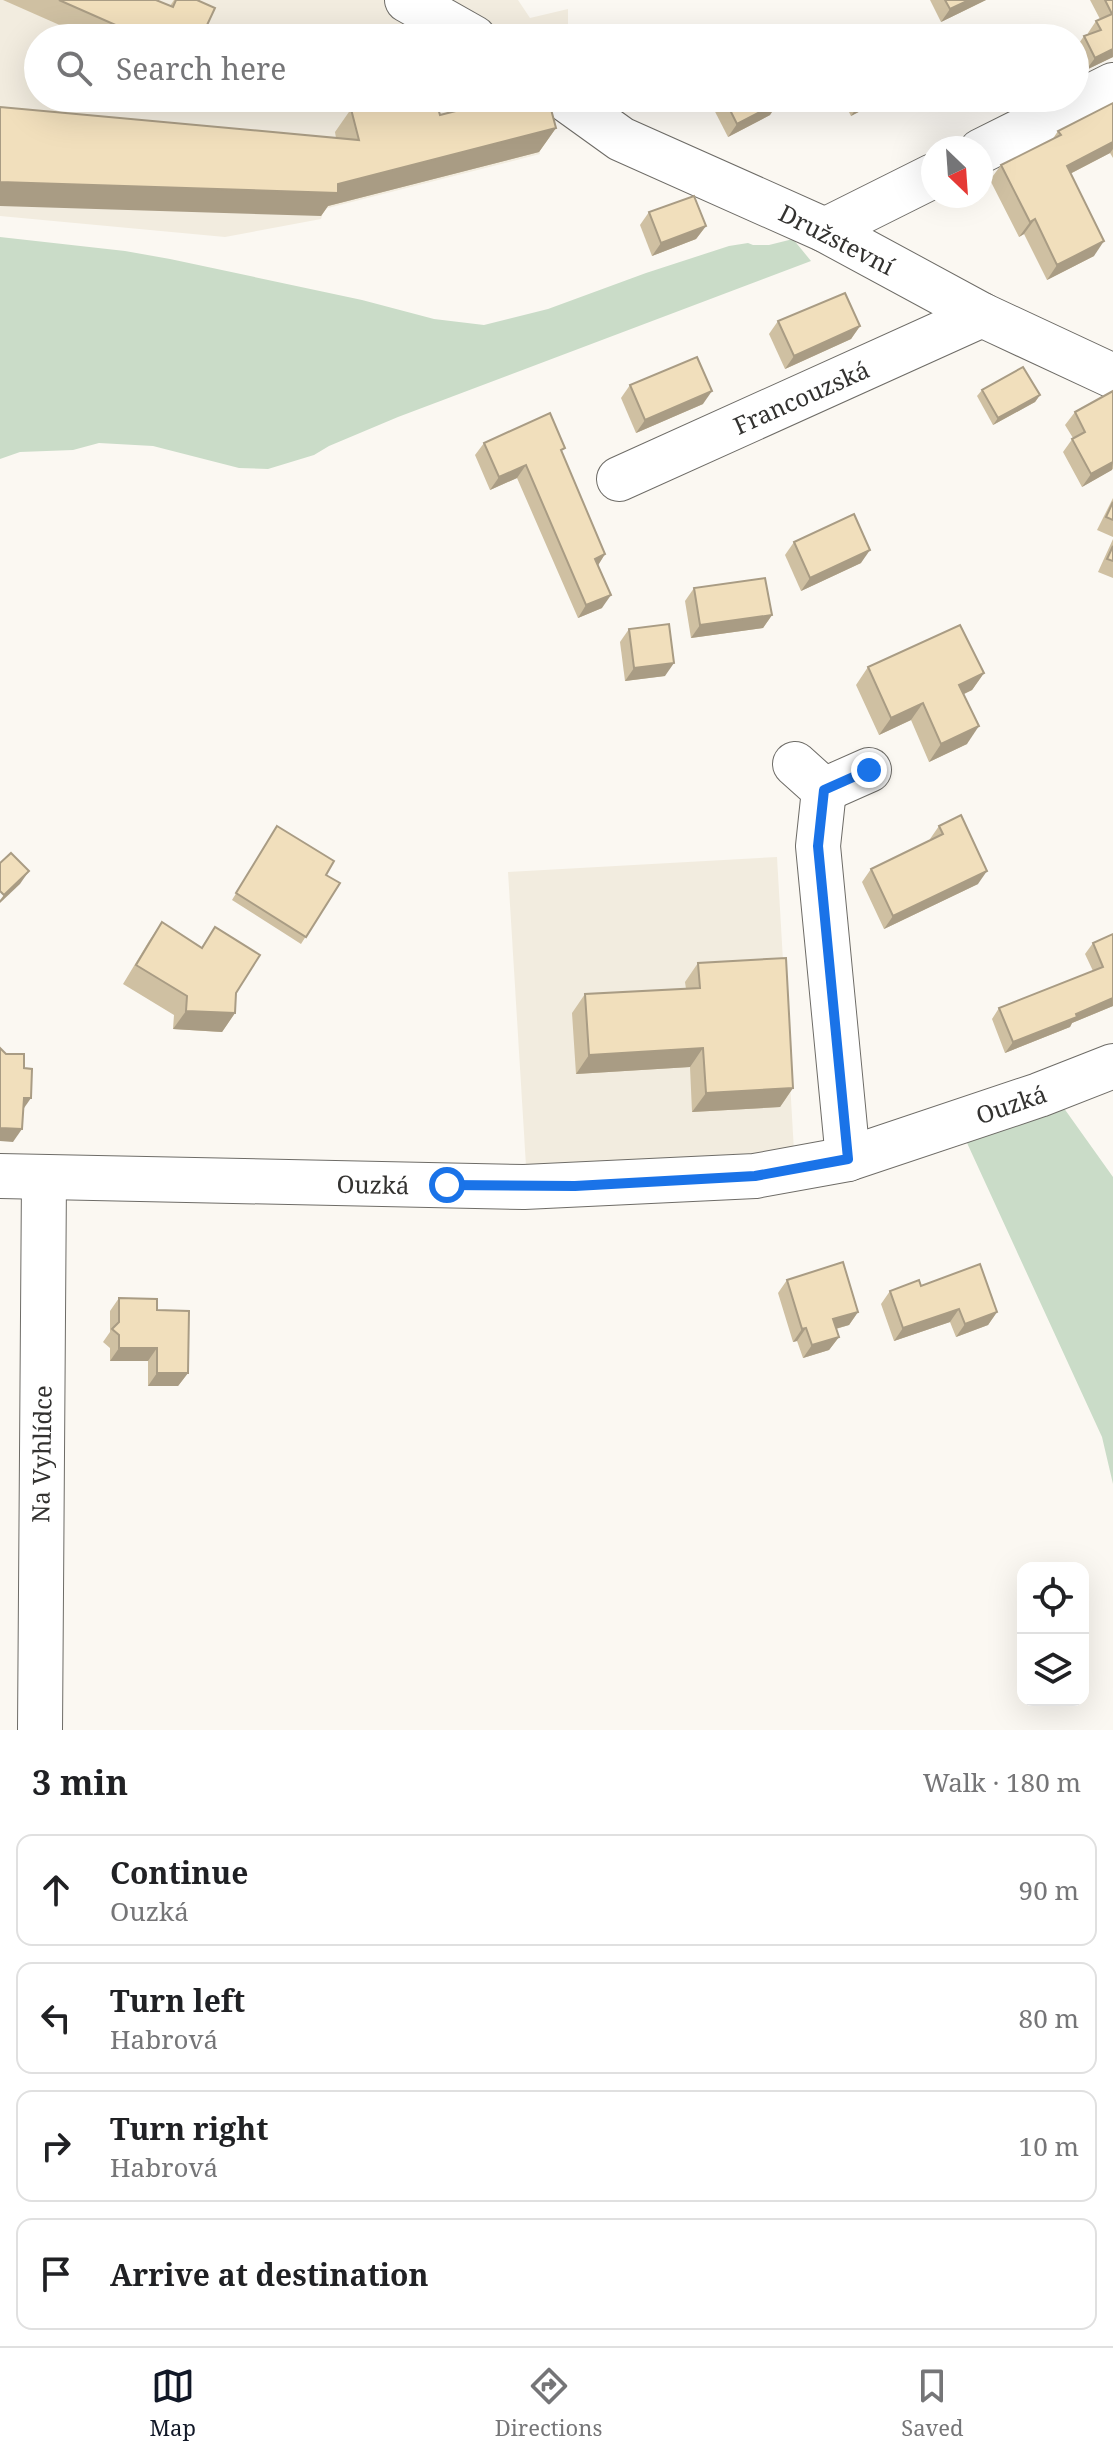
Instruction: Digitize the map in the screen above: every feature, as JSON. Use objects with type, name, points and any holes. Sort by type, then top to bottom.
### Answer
[{"type":"street","points":[[407,0],[449,24]]},
{"type":"street","points":[[1089,97],[1113,85]]},
{"type":"street","name":"Družstevní","points":[[583,112],[621,139],[825,230],[982,315],[1113,376]]},
{"type":"street","points":[[993,145],[1059,112]]},
{"type":"street","points":[[825,230],[921,182]]},
{"type":"street","name":"Francouzská","points":[[619,479],[982,315]]},
{"type":"street","points":[[848,1159],[810,777],[869,770]]},
{"type":"street","name":"Ouzká","points":[[0,1176],[524,1187],[755,1176],[848,1159],[1039,1095],[1113,1066]]},
{"type":"street","name":"Na Vyhlídce","points":[[40,1730],[44,1178]]},
{"type":"shaded area","points":[[0,0],[518,0],[530,18],[568,9],[568,24],[24,24],[24,112],[530,112],[540,154],[324,209],[321,219],[225,237],[0,216]]},
{"type":"shaded area","points":[[777,857],[794,1151],[526,1166],[508,872]]},
{"type":"green space","points":[[0,237],[170,259],[362,300],[434,319],[484,325],[548,309],[729,246],[748,243],[769,245],[793,239],[811,261],[398,417],[314,455],[268,469],[239,468],[153,446],[99,443],[73,450],[20,452],[0,459]]},
{"type":"green space","points":[[1056,1097],[1113,1177],[1113,1484],[1102,1437],[962,1132]]},
{"type":"building","points":[[59,0],[156,0],[173,7],[176,0],[197,0],[215,8],[208,24],[113,24]]},
{"type":"building","points":[[945,0],[969,0],[950,9]]},
{"type":"building","points":[[1105,0],[1113,0],[1113,49],[1095,58],[1089,46],[1089,34],[1101,30],[1096,21],[1112,14]]},
{"type":"building","points":[[1113,103],[1113,142],[1067,166],[1104,241],[1057,265],[1035,219],[1030,222],[1001,165],[1061,135],[1058,131]]},
{"type":"building","points":[[0,107],[24,109],[24,112],[54,112],[359,140],[352,112],[439,112],[440,115],[452,112],[552,112],[556,128],[338,184],[338,193],[0,182]]},
{"type":"building","points":[[731,112],[760,112],[737,124]]},
{"type":"building","points":[[694,196],[706,226],[661,243],[649,212]]},
{"type":"building","points":[[845,293],[860,326],[794,356],[778,321]]},
{"type":"building","points":[[697,357],[712,391],[645,420],[630,385]]},
{"type":"building","points":[[1023,367],[1040,395],[998,418],[982,390]]},
{"type":"building","points":[[1113,391],[1113,462],[1091,474],[1072,439],[1085,432],[1075,412]]},
{"type":"building","points":[[550,413],[565,448],[561,450],[605,554],[595,559],[611,595],[586,605],[526,465],[499,477],[484,443]]},
{"type":"building","points":[[1113,502],[1113,520],[1106,517]]},
{"type":"building","points":[[854,514],[870,550],[810,578],[794,542]]},
{"type":"building","points":[[1113,546],[1113,561],[1107,559]]},
{"type":"building","points":[[765,578],[772,615],[700,625],[694,588]]},
{"type":"building","points":[[669,624],[674,663],[634,668],[629,629]]},
{"type":"building","points":[[960,625],[984,673],[959,685],[979,726],[941,744],[923,703],[891,718],[868,667]]},
{"type":"building","points":[[961,815],[987,871],[893,916],[871,869],[943,834],[939,826]]},
{"type":"building","points":[[277,826],[334,861],[326,875],[340,883],[306,937],[236,893]]},
{"type":"building","points":[[11,853],[29,871],[4,895],[0,891],[0,863]]},
{"type":"building","points":[[162,922],[202,948],[215,927],[260,955],[236,993],[235,1013],[186,1011],[187,996],[136,965]]},
{"type":"building","points":[[1113,934],[1113,998],[1076,1014],[1077,1017],[1013,1042],[999,1008],[1103,967],[1093,943]]},
{"type":"building","points":[[786,958],[793,1088],[706,1093],[703,1048],[589,1055],[585,994],[700,988],[698,963]]},
{"type":"building","points":[[0,1048],[6,1054],[24,1054],[24,1068],[32,1069],[31,1098],[24,1098],[22,1129],[0,1128]]},
{"type":"building","points":[[843,1262],[858,1312],[833,1319],[839,1337],[812,1345],[806,1328],[802,1329],[787,1280]]},
{"type":"building","points":[[980,1264],[997,1312],[965,1324],[959,1309],[903,1328],[890,1291],[919,1280],[921,1286]]},
{"type":"building","points":[[119,1298],[157,1299],[157,1310],[189,1311],[188,1373],[157,1373],[157,1348],[119,1348],[119,1335],[112,1329],[119,1322]]},
{"type":"route","points":[[447,1185],[575,1186],[755,1176],[848,1159],[818,846],[824,790],[869,770]]}]
